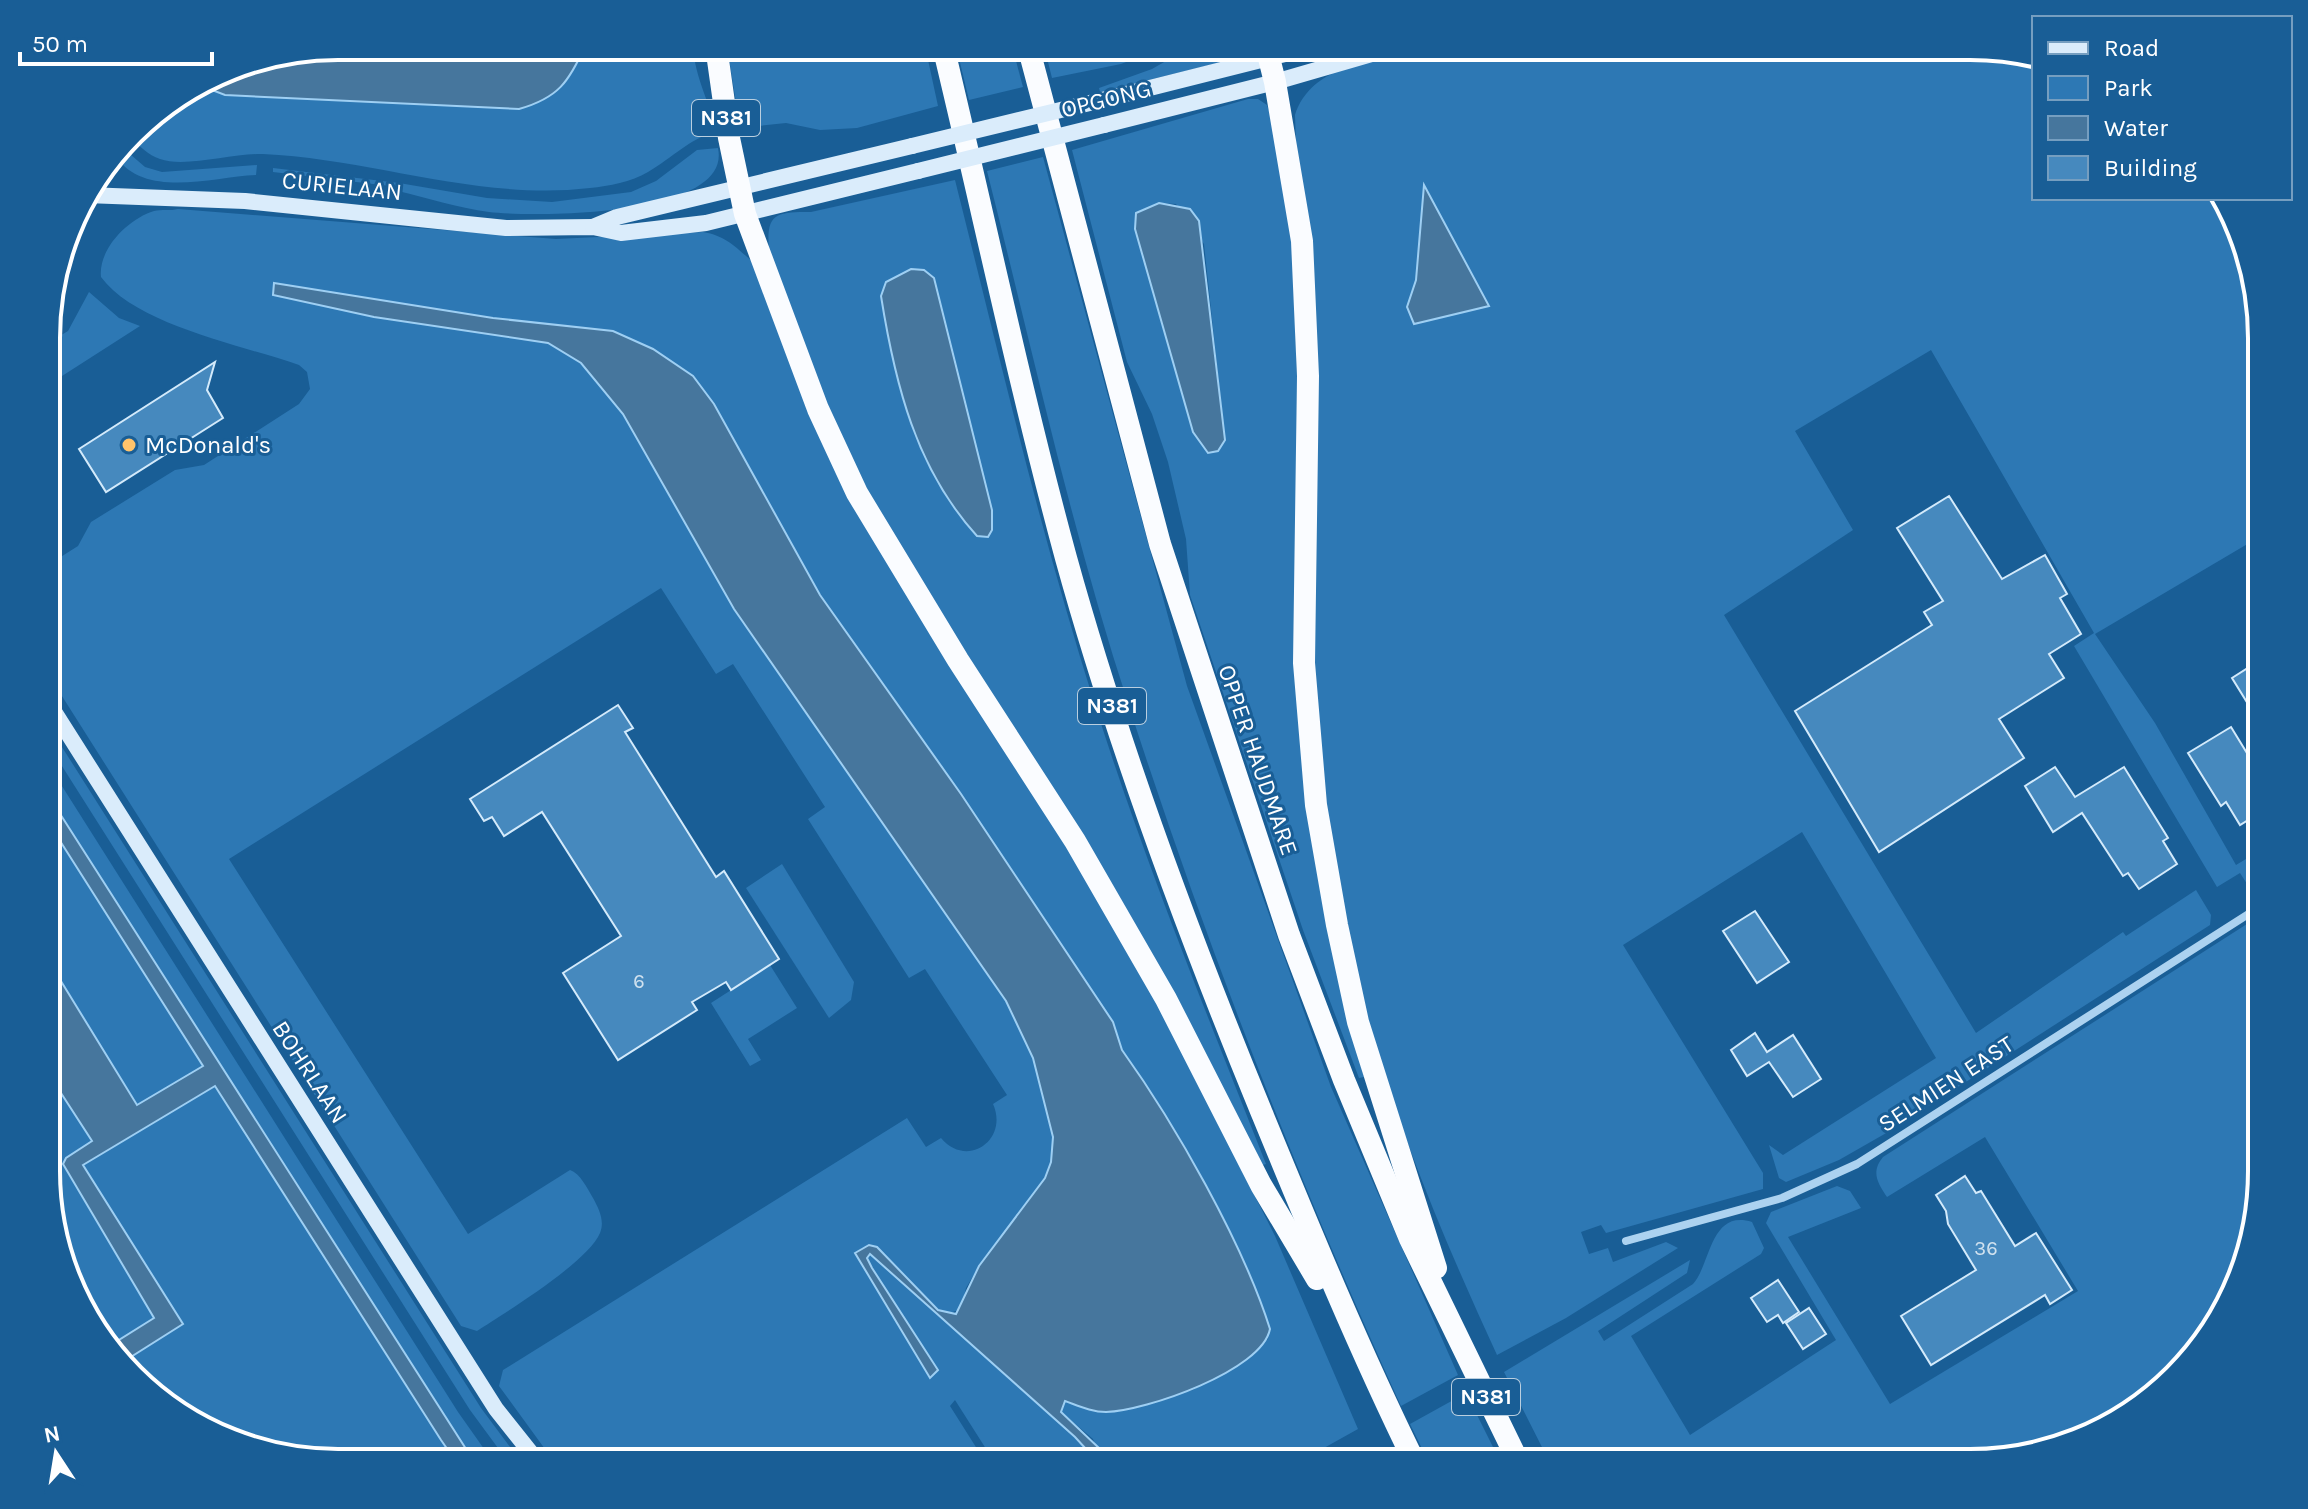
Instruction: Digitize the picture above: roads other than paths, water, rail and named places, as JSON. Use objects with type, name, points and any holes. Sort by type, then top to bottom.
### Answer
[{"type":"highway","name":"N381","points":[[718,60],[745,214],[818,409],[857,493],[958,660],[1075,841],[1166,999],[1261,1185],[1355,1341]]},
{"type":"highway","name":"N381","points":[[946,60],[1066,558],[1111,703],[1176,896],[1355,1341],[1408,1448]]},
{"type":"highway","name":"OPPER HAUDMARE","points":[[1032,60],[1160,544],[1289,935],[1344,1080],[1410,1239],[1512,1448]]},
{"type":"highway","name":"N381","points":[[1270,60],[1302,241],[1306,306],[1304,663],[1316,805],[1358,1022],[1410,1176],[1453,1331]]},
{"type":"main road","name":"OPGONG","points":[[912,146],[1098,101],[1240,60]]},
{"type":"main road","name":"OPGONG","points":[[918,171],[1275,82],[1351,60]]},
{"type":"main road","name":"CURIELAAN","points":[[593,227],[617,217],[740,190],[912,146]]},
{"type":"main road","name":"CURIELAAN","points":[[101,194],[260,202],[506,228],[593,227],[621,233],[745,214],[918,171]]},
{"type":"main road","name":"BOHRLAAN","points":[[60,721],[496,1409],[528,1449]]},
{"type":"street","name":"SELMIEN EAST","points":[[1626,1241],[1782,1198],[1857,1164],[2247,915]]},
{"type":"water","points":[[578,60],[567,79],[553,94],[519,109],[225,95],[213,90],[266,69],[302,62]]},
{"type":"water","points":[[1424,185],[1489,306],[1414,324],[1407,307],[1416,280]]},
{"type":"water","points":[[1159,203],[1190,209],[1199,221],[1225,440],[1218,451],[1208,453],[1193,432],[1135,229],[1136,213]]},
{"type":"water","points":[[911,269],[924,270],[934,278],[992,510],[992,530],[988,537],[977,536],[938,483],[911,424],[901,393],[881,296],[886,282]]},
{"type":"water","points":[[274,283],[493,318],[613,331],[653,349],[693,376],[714,404],[820,595],[961,794],[1113,1022],[1122,1050],[1206,1185],[1243,1260],[1270,1329],[1262,1345],[1246,1360],[1200,1386],[1147,1405],[1106,1412],[1065,1401],[1061,1412],[1100,1449],[1086,1449],[870,1254],[867,1258],[872,1268],[938,1370],[930,1378],[855,1253],[869,1245],[877,1247],[938,1310],[956,1314],[979,1266],[1045,1178],[1051,1162],[1053,1137],[1033,1058],[1006,1001],[734,609],[623,414],[581,363],[548,343],[374,317],[273,295]]},
{"type":"water","points":[[60,814],[466,1449],[447,1449],[441,1440],[215,1086],[83,1165],[183,1324],[131,1357],[118,1340],[154,1318],[63,1164],[66,1158],[92,1141],[60,1092],[60,980],[137,1105],[203,1066],[60,841]]},
{"type":"place","name":"McDonald's","points":[[129,445]]}]
